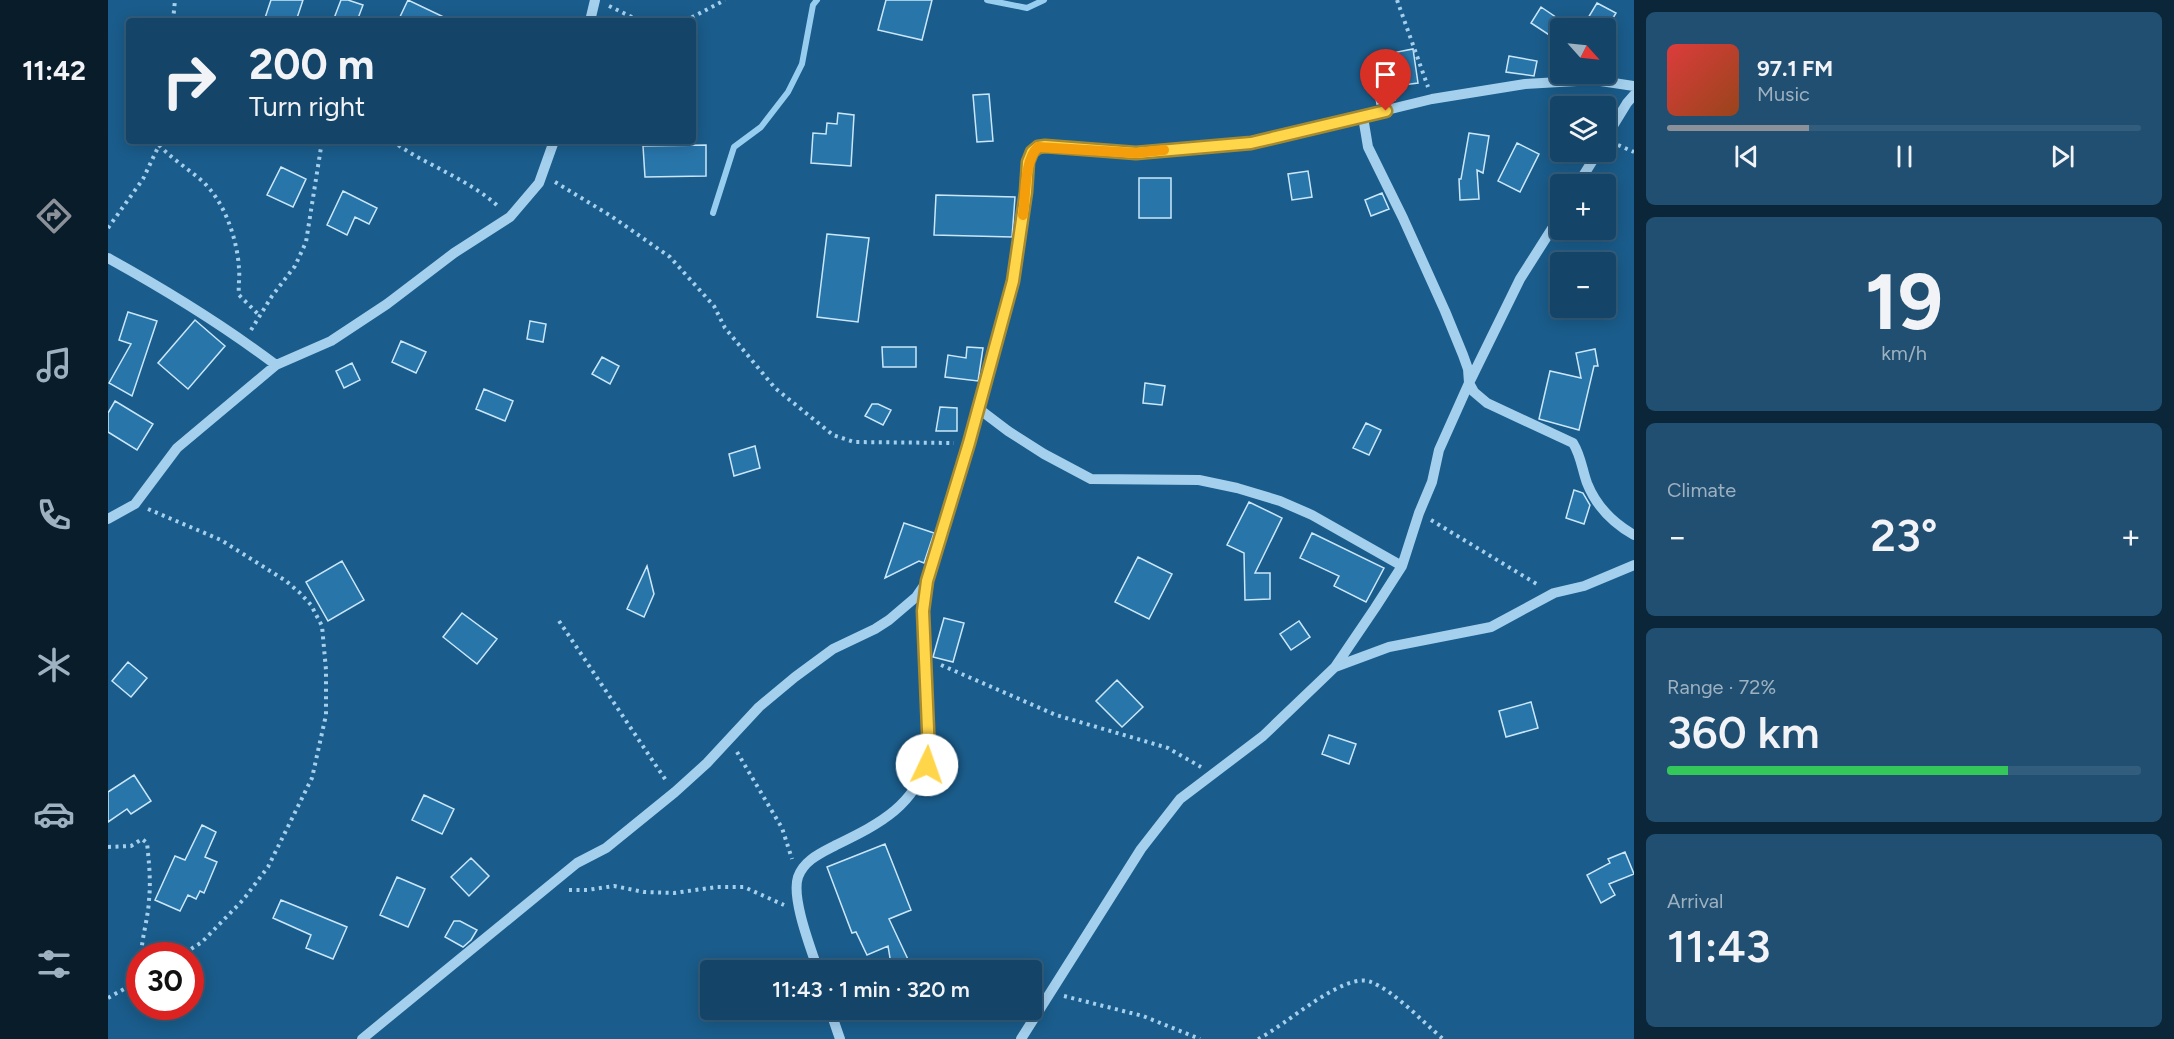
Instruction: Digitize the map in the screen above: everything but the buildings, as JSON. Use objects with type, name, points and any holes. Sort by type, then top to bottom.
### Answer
[{"type":"street","points":[[591,18],[596,0]]},
{"type":"street","points":[[815,960],[798,897],[798,878],[806,863],[874,826],[893,813],[912,794],[923,776],[929,753],[923,611],[927,581],[979,409],[1013,281],[1028,162],[1032,152],[1038,147],[1136,153],[1251,143],[1432,99],[1536,83],[1594,80],[1634,86]]},
{"type":"street","points":[[1616,121],[1634,95]]},
{"type":"street","points":[[1363,117],[1368,147],[1445,311],[1468,369],[1469,383],[1474,392],[1487,403],[1573,443],[1580,454],[1588,484],[1601,508],[1617,525],[1634,535]]},
{"type":"street","points":[[108,519],[135,504],[177,448],[276,364],[331,341],[387,304],[454,253],[510,217],[538,183],[553,144]]},
{"type":"street","points":[[1021,1039],[1142,849],[1180,799],[1263,736],[1335,667],[1402,566],[1419,513],[1432,482],[1439,450],[1520,279],[1550,232]]},
{"type":"street","points":[[108,258],[168,291],[276,364]]},
{"type":"street","points":[[979,409],[1035,448],[1091,479],[1199,480],[1237,488],[1280,501],[1312,515],[1402,566]]},
{"type":"street","points":[[1335,667],[1389,647],[1491,627],[1554,593],[1584,586],[1634,565]]},
{"type":"street","points":[[362,1039],[577,863],[606,848],[675,792],[707,763],[759,707],[839,645],[889,621],[916,597],[927,581]]},
{"type":"street","points":[[833,1020],[840,1039]]},
{"type":"path","points":[[173,18],[175,0]]},
{"type":"path","points":[[691,18],[725,0]]},
{"type":"path","points":[[1397,0],[1432,99]]},
{"type":"path","points":[[607,5],[634,18]]},
{"type":"path","points":[[108,228],[143,179],[160,144]]},
{"type":"path","points":[[161,144],[172,159],[201,180],[213,193],[228,220],[235,242],[239,268],[239,295],[259,315]]},
{"type":"path","points":[[245,341],[259,315],[295,266],[306,242],[322,144]]},
{"type":"path","points":[[397,144],[488,197],[510,217]]},
{"type":"path","points":[[538,183],[560,184],[670,257],[714,306],[725,328],[775,388],[833,435],[854,442],[969,443]]},
{"type":"path","points":[[135,504],[220,540],[286,581],[311,605],[322,626],[326,670],[326,715],[312,778],[268,867],[243,900],[202,942]]},
{"type":"path","points":[[1419,513],[1554,593]]},
{"type":"path","points":[[560,621],[675,792]]},
{"type":"path","points":[[924,658],[1056,715],[1168,748],[1193,761],[1211,775]]},
{"type":"path","points":[[734,734],[736,751],[782,828],[798,878]]},
{"type":"path","points":[[108,847],[131,846],[142,839],[147,843],[150,875],[149,902],[142,942]]},
{"type":"path","points":[[544,891],[588,890],[614,886],[644,892],[674,893],[717,887],[744,887],[801,914]]},
{"type":"path","points":[[1258,1039],[1340,985],[1358,980],[1370,982],[1385,989],[1443,1039]]},
{"type":"path","points":[[108,998],[126,988]]},
{"type":"path","points":[[1051,993],[1143,1016],[1200,1039]]},
{"type":"waterway","points":[[713,213],[734,147],[761,127],[788,92],[802,64],[813,5],[817,0]]},
{"type":"waterway","points":[[987,0],[1027,8],[1044,0]]},
{"type":"slow traffic","points":[[1023,215],[1028,162],[1032,152],[1038,147],[1136,153],[1164,150]]},
{"type":"route","points":[[927,765],[929,753],[923,611],[927,581],[969,443],[1013,281],[1028,162],[1032,152],[1038,147],[1045,146],[1136,153],[1206,145],[1251,143],[1386,111]]}]
